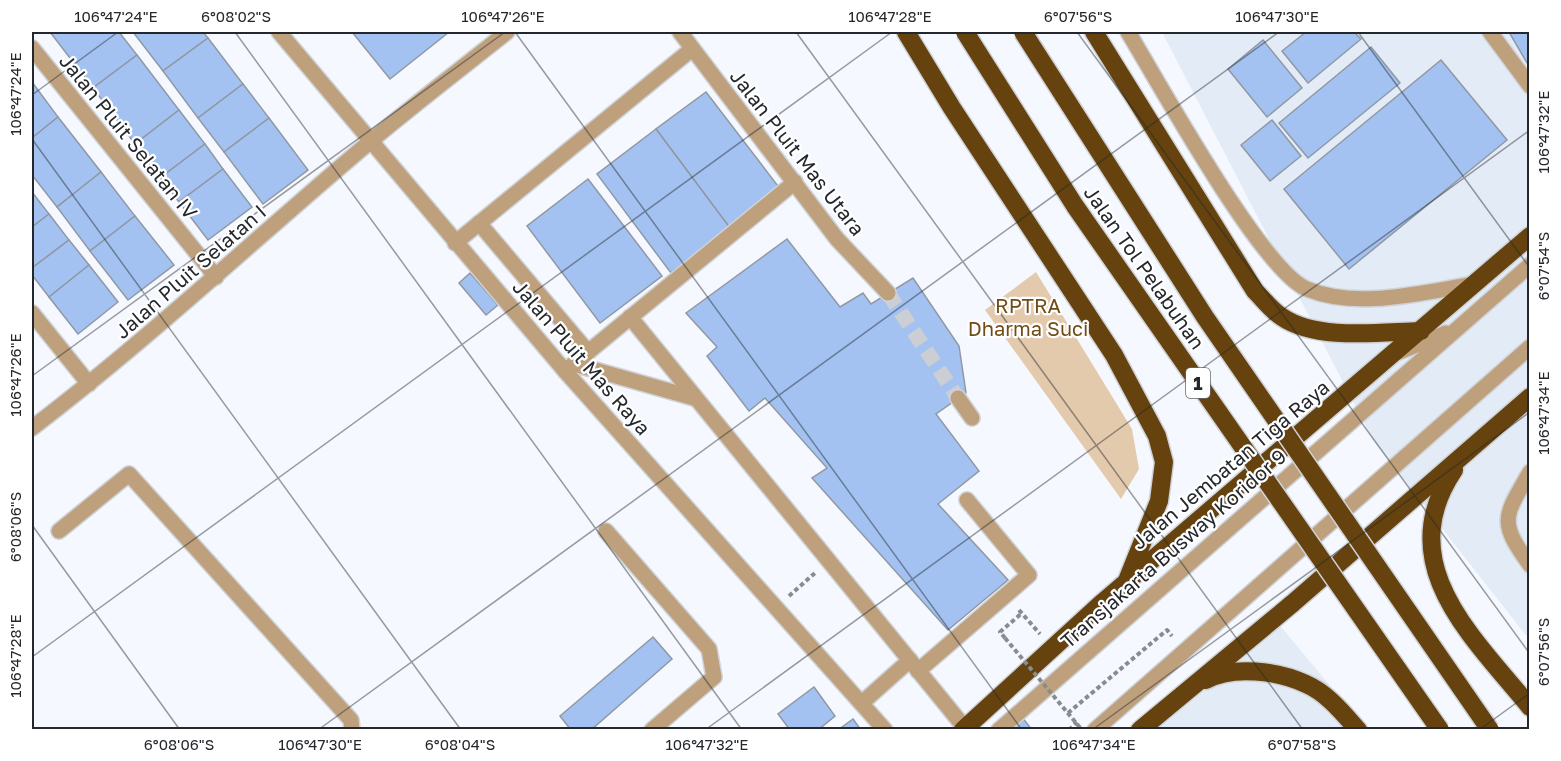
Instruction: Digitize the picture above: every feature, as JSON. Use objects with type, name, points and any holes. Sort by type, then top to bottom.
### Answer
[{"type":"highway","points":[[906,32],[952,108],[1114,355],[1157,436],[1164,462],[1159,501],[1126,582]]},
{"type":"highway","name":"Jalan Tol Pelabuhan","points":[[965,32],[1075,206],[1440,729]]},
{"type":"highway","name":"Jalan Tol Pelabuhan","points":[[1023,32],[1205,317],[1490,729]]},
{"type":"highway","points":[[1094,32],[1255,291],[1283,318],[1312,329],[1341,333],[1421,331]]},
{"type":"highway","name":"Jalan Jembatan Tiga Raya","points":[[964,729],[1126,582],[1530,236]]},
{"type":"highway","points":[[1143,728],[1293,603],[1488,433],[1528,402]]},
{"type":"highway","points":[[1488,433],[1458,464],[1443,486],[1432,528],[1435,573],[1443,596],[1530,707]]},
{"type":"highway","points":[[1185,692],[1216,675],[1246,672],[1279,676],[1306,684],[1316,690],[1334,703],[1358,729]]},
{"type":"street","name":"Jalan Pluit Mas Raya","points":[[279,32],[455,243],[570,367],[885,729]]},
{"type":"street","name":"Jalan Pluit Selatan I","points":[[32,428],[89,384],[216,277],[371,141],[507,32]]},
{"type":"street","name":"Jalan Pluit Mas Utara","points":[[680,32],[837,239],[888,293]]},
{"type":"street","points":[[1128,32],[1223,187],[1257,237],[1289,278],[1305,289],[1319,293],[1357,297],[1400,295],[1475,284]]},
{"type":"street","points":[[1490,32],[1530,86]]},
{"type":"street","name":"Jalan Pluit Selatan IV","points":[[32,48],[216,277]]},
{"type":"street","points":[[455,243],[692,49]]},
{"type":"street","points":[[570,367],[795,182]]},
{"type":"street","points":[[479,223],[588,352]]},
{"type":"street","name":"Transjakarta Busway Koridor 9","points":[[999,729],[1530,265]]},
{"type":"street","points":[[32,313],[89,384]]},
{"type":"street","points":[[630,317],[693,398],[964,729]]},
{"type":"street","points":[[1397,352],[1457,329]]},
{"type":"street","points":[[1095,729],[1530,347]]},
{"type":"street","points":[[570,367],[693,398]]},
{"type":"street","points":[[958,398],[972,418]]},
{"type":"street","points":[[1530,472],[1507,517],[1508,530],[1530,564]]},
{"type":"street","points":[[59,531],[129,474],[351,720],[352,729]]},
{"type":"street","points":[[863,702],[914,666],[1029,575],[967,500]]},
{"type":"street","points":[[606,531],[709,649],[714,676],[652,729]]},
{"type":"path","points":[[777,606],[828,561]]},
{"type":"path","points":[[1022,613],[1000,632],[1082,729]]},
{"type":"shaded area","points":[[1162,32],[1529,32],[1529,639],[1374,442]]},
{"type":"shaded area","points":[[1268,611],[1366,729],[1133,730]]},
{"type":"green space","name":"RPTRA Dharma Suci","points":[[1036,272],[1132,429],[1139,469],[1121,499],[985,310]]},
{"type":"building","points":[[50,32],[119,32],[137,55],[93,88]]},
{"type":"building","points":[[133,32],[203,32],[208,38],[163,71]]},
{"type":"building","points":[[352,32],[449,32],[390,79]]},
{"type":"building","points":[[1306,32],[1354,32],[1361,39],[1308,83],[1282,51]]},
{"type":"building","points":[[1509,32],[1530,32],[1530,68]]},
{"type":"building","points":[[208,38],[243,84],[198,118],[163,71]]},
{"type":"building","points":[[1263,40],[1302,88],[1267,117],[1228,69]]},
{"type":"building","points":[[1371,47],[1400,83],[1308,158],[1279,123]]},
{"type":"building","points":[[137,55],[179,110],[135,144],[93,88]]},
{"type":"building","points":[[1441,60],[1507,140],[1349,269],[1284,189]]},
{"type":"building","points":[[32,82],[58,117],[32,138]]},
{"type":"building","points":[[243,84],[269,118],[224,152],[198,118]]},
{"type":"building","points":[[706,92],[781,190],[730,228],[656,129]]},
{"type":"building","points":[[179,110],[205,144],[160,178],[135,144]]},
{"type":"building","points":[[58,117],[101,172],[57,207],[32,175],[32,138]]},
{"type":"building","points":[[269,118],[308,170],[263,204],[224,152]]},
{"type":"building","points":[[1272,120],[1301,156],[1270,181],[1241,145]]},
{"type":"building","points":[[656,129],[730,228],[671,273],[597,174]]},
{"type":"building","points":[[205,144],[223,169],[179,202],[160,178]]},
{"type":"building","points":[[223,169],[252,207],[208,240],[179,202]]},
{"type":"building","points":[[101,172],[135,216],[90,251],[57,207]]},
{"type":"building","points":[[588,179],[662,276],[600,323],[527,226]]},
{"type":"building","points":[[32,192],[49,214],[32,227]]},
{"type":"building","points":[[49,214],[69,240],[32,268],[32,227]]},
{"type":"building","points":[[135,216],[174,265],[128,300],[90,251]]},
{"type":"building","points":[[787,239],[840,307],[863,293],[871,304],[913,278],[959,346],[966,393],[936,414],[979,471],[938,504],[1008,580],[948,630],[812,478],[827,468],[765,398],[749,411],[707,356],[717,347],[686,313]]},
{"type":"building","points":[[69,240],[89,265],[49,297],[32,275],[32,268]]},
{"type":"building","points":[[89,265],[118,302],[78,334],[49,297]]},
{"type":"building","points":[[470,273],[498,305],[486,315],[459,283]]},
{"type":"building","points":[[653,637],[672,659],[591,730],[571,730],[560,716]]},
{"type":"building","points":[[814,687],[835,716],[818,730],[790,730],[778,714]]},
{"type":"building","points":[[1022,717],[1032,730],[1008,730]]},
{"type":"building","points":[[853,719],[861,730],[838,730]]},
{"type":"tunnel","points":[[888,293],[958,398]]}]
